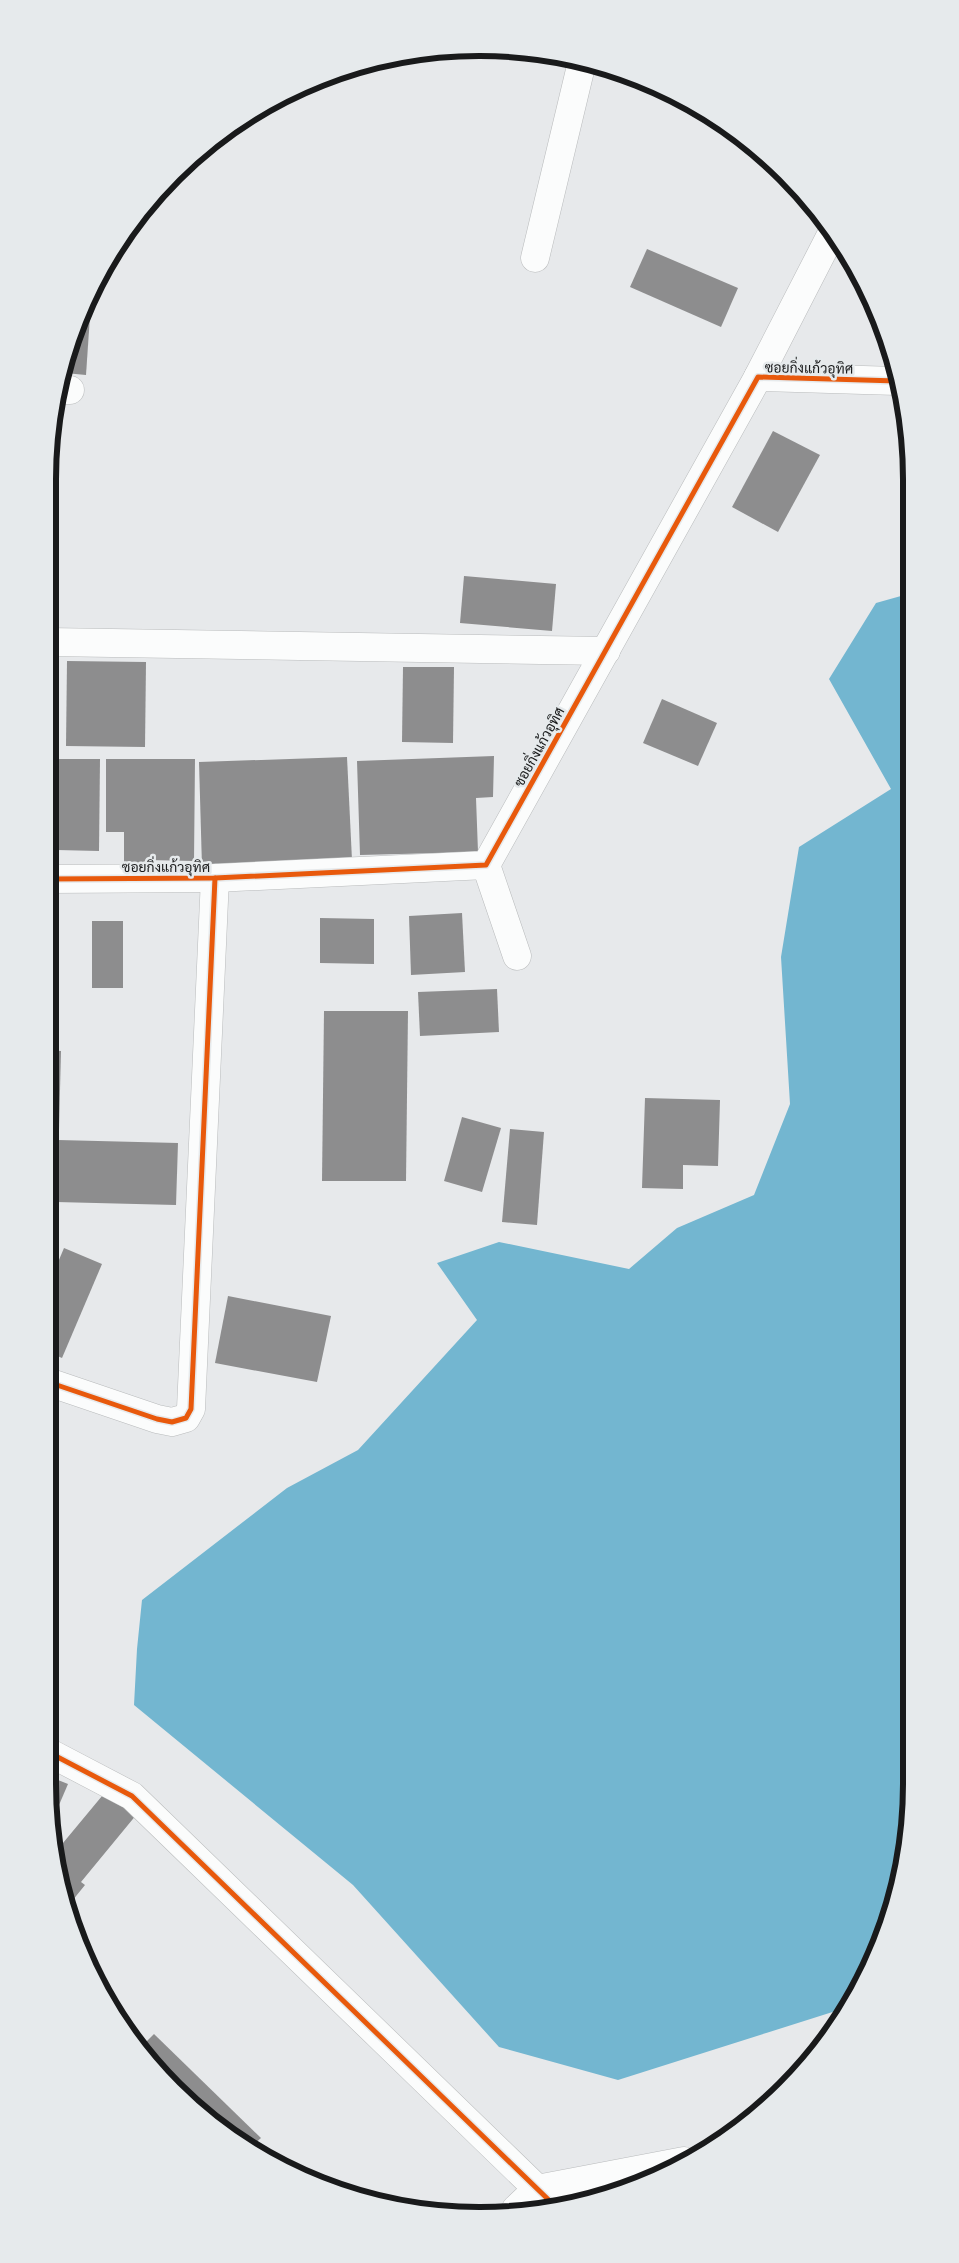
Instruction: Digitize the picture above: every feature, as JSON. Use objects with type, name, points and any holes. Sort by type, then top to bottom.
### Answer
[{"type":"street","points":[[535,258],[580,69]]},
{"type":"street","name":"ซอยกิ่งแก้วอุทิศ","points":[[56,879],[215,878],[486,865],[758,376],[828,240]]},
{"type":"street","name":"ซอยกิ่งแก้วอุทิศ","points":[[758,376],[891,381]]},
{"type":"street","points":[[56,642],[606,651]]},
{"type":"street","points":[[486,865],[517,956]]},
{"type":"street","points":[[56,1385],[156,1419],[172,1422],[186,1418],[191,1409],[215,878]]},
{"type":"street","points":[[56,1756],[132,1796],[546,2198]]},
{"type":"street","points":[[531,2203],[650,2171]]},
{"type":"water","points":[[903,595],[903,1784],[902,1811],[895,1866],[871,1945],[859,1971],[836,2011],[618,2080],[499,2047],[353,1885],[134,1705],[142,1600],[287,1488],[358,1450],[477,1320],[437,1263],[499,1242],[629,1269],[677,1228],[754,1195],[790,1104],[781,957],[799,847],[891,789],[829,679],[876,603]]},
{"type":"building","points":[[647,249],[738,288],[721,327],[630,287]]},
{"type":"building","points":[[90,316],[86,375],[70,373],[79,343]]},
{"type":"building","points":[[773,431],[820,455],[778,532],[732,507]]},
{"type":"building","points":[[464,576],[556,584],[552,631],[460,623]]},
{"type":"building","points":[[67,661],[146,662],[145,747],[66,746]]},
{"type":"building","points":[[403,667],[454,667],[453,743],[402,742]]},
{"type":"building","points":[[662,699],[717,723],[698,766],[643,743]]},
{"type":"building","points":[[494,756],[493,797],[476,798],[478,852],[360,855],[357,761]]},
{"type":"building","points":[[347,757],[352,860],[202,867],[199,762]]},
{"type":"building","points":[[58,759],[100,759],[99,851],[57,850]]},
{"type":"building","points":[[106,759],[195,759],[194,861],[147,860],[147,864],[124,864],[124,832],[106,832]]},
{"type":"building","points":[[462,913],[465,972],[411,975],[409,916]]},
{"type":"building","points":[[320,918],[374,919],[374,964],[320,963]]},
{"type":"building","points":[[92,921],[123,921],[123,988],[92,988]]},
{"type":"building","points":[[497,989],[499,1032],[420,1036],[418,992]]},
{"type":"building","points":[[324,1011],[408,1011],[406,1181],[322,1181]]},
{"type":"building","points":[[56,1051],[61,1051],[59,1130],[56,1130]]},
{"type":"building","points":[[645,1098],[720,1100],[718,1166],[683,1165],[683,1189],[642,1188]]},
{"type":"building","points":[[462,1117],[501,1128],[482,1192],[444,1181]]},
{"type":"building","points":[[510,1129],[544,1132],[537,1225],[502,1222]]},
{"type":"building","points":[[58,1140],[178,1143],[176,1205],[56,1202]]},
{"type":"building","points":[[64,1248],[102,1264],[62,1358],[56,1355],[56,1267]]},
{"type":"building","points":[[228,1296],[331,1316],[317,1382],[215,1363]]},
{"type":"building","points":[[56,1779],[68,1784],[57,1810]]},
{"type":"building","points":[[107,1790],[137,1814],[81,1882],[85,1885],[73,1900],[61,1845]]},
{"type":"building","points":[[154,2034],[261,2138],[256,2142],[200,2102],[161,2063],[145,2043]]},
{"type":"cycle path","points":[[56,879],[215,878],[486,865],[758,377],[891,381]]},
{"type":"cycle path","points":[[56,1385],[157,1419],[172,1422],[186,1418],[191,1409],[215,878]]},
{"type":"cycle path","points":[[56,1756],[132,1796],[550,2201]]}]
